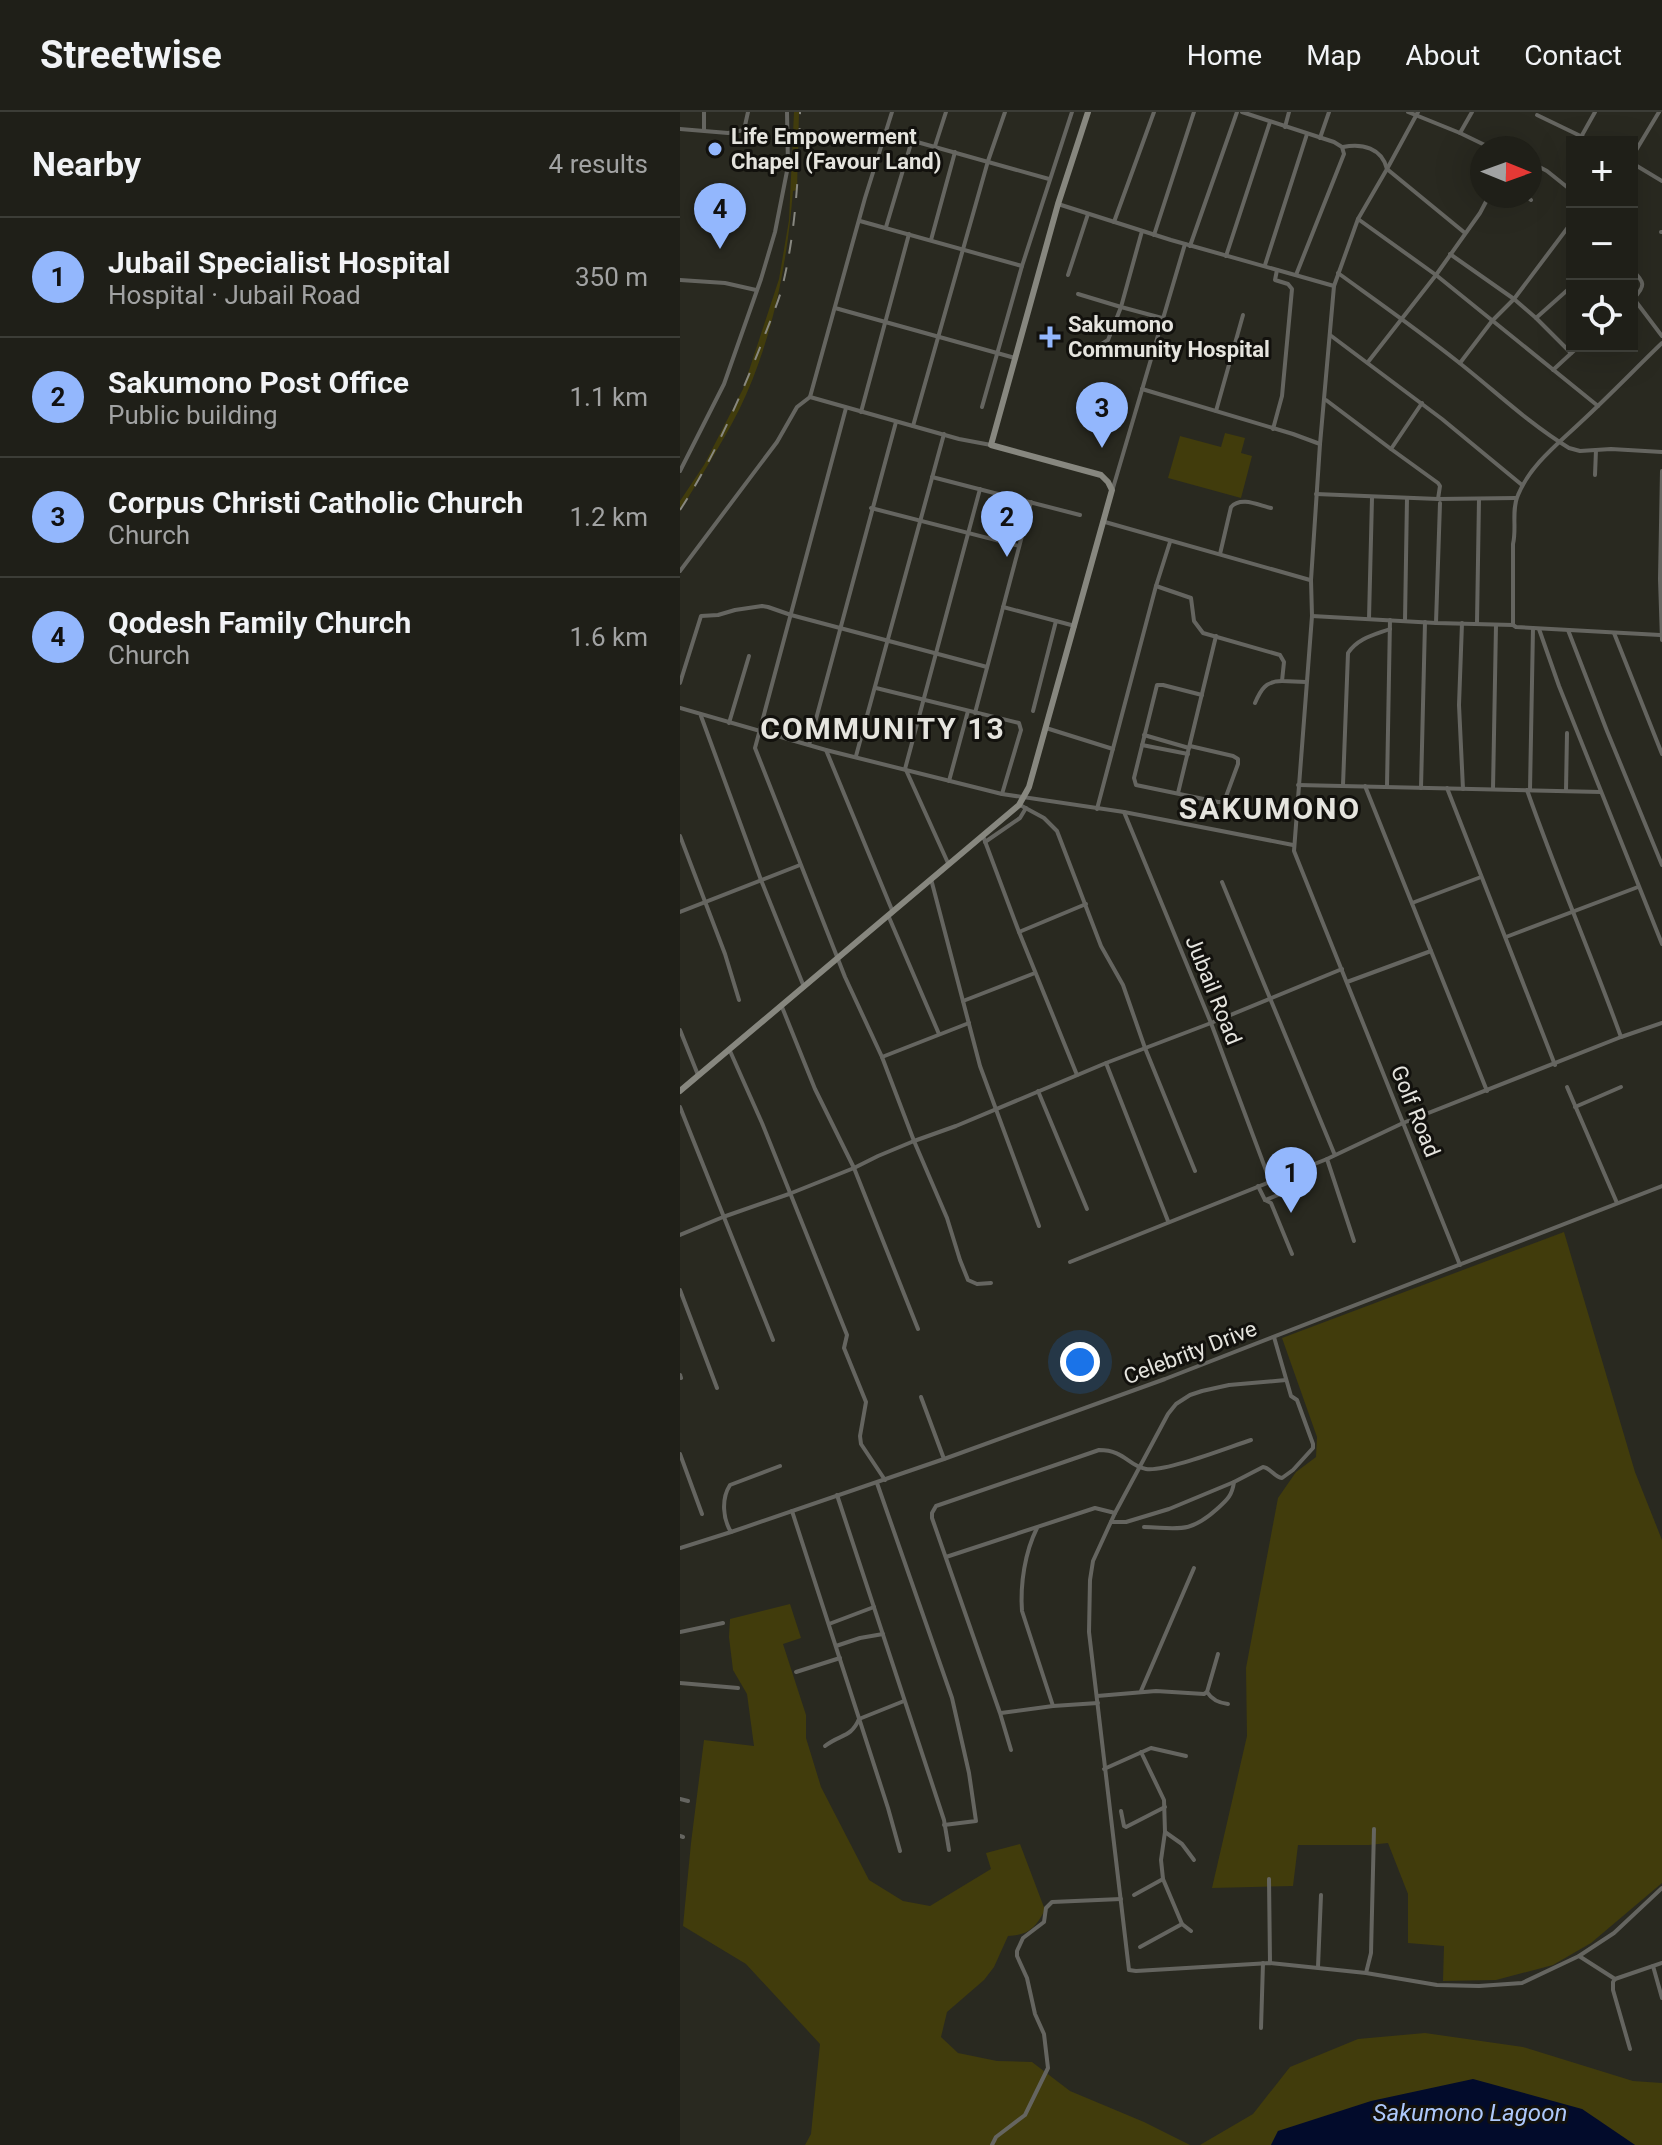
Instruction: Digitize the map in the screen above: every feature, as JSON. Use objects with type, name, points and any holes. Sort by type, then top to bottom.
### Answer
[{"type":"street","points":[[704,112],[704,130]]},
{"type":"street","points":[[680,129],[728,133],[744,130],[748,112]]},
{"type":"street","points":[[680,471],[724,384],[775,232],[786,177],[787,112]]},
{"type":"street","points":[[680,571],[777,442],[797,407],[810,397],[892,112]]},
{"type":"street","points":[[935,146],[946,112]]},
{"type":"street","points":[[913,426],[988,161],[1005,112]]},
{"type":"street","points":[[982,407],[1022,266],[1072,112]]},
{"type":"street","points":[[991,445],[1058,204],[1088,112]]},
{"type":"street","points":[[1114,222],[1154,112]]},
{"type":"street","points":[[1154,235],[1194,112]]},
{"type":"street","points":[[680,1091],[948,863],[984,839],[1022,806],[1034,774],[1162,318],[1239,112],[1342,147],[1359,144],[1366,147],[1385,160],[1387,169],[1465,233]]},
{"type":"street","points":[[1285,127],[1289,112]]},
{"type":"street","points":[[1320,138],[1329,112]]},
{"type":"street","points":[[1408,112],[1470,138]]},
{"type":"street","points":[[1460,133],[1472,112]]},
{"type":"street","points":[[1582,136],[1595,112]]},
{"type":"street","points":[[1638,149],[1659,112]]},
{"type":"street","points":[[680,708],[826,750],[1002,794],[1124,812],[1293,845],[1312,616],[1316,494],[1334,286],[1358,219],[1417,114]]},
{"type":"street","points":[[1537,115],[1579,136]]},
{"type":"street","points":[[1226,256],[1270,122]]},
{"type":"street","points":[[885,133],[1049,179]]},
{"type":"street","points":[[1264,266],[1307,134]]},
{"type":"street","points":[[886,227],[912,140]]},
{"type":"street","points":[[1296,275],[1344,154],[1342,147]]},
{"type":"street","points":[[931,240],[955,152]]},
{"type":"street","points":[[1638,164],[1662,181]]},
{"type":"street","points":[[1542,168],[1566,186]]},
{"type":"street","points":[[1058,204],[1187,245],[1334,286]]},
{"type":"street","points":[[1368,362],[1436,275],[1481,208]]},
{"type":"street","points":[[1068,275],[1088,214]]},
{"type":"street","points":[[1358,219],[1436,275],[1598,406]]},
{"type":"street","points":[[860,221],[1022,266]]},
{"type":"street","points":[[1460,363],[1566,230]]},
{"type":"street","points":[[1092,350],[1108,340],[1121,307],[1142,231]]},
{"type":"street","points":[[861,412],[909,234]]},
{"type":"street","points":[[1450,254],[1514,299],[1571,353],[1553,370]]},
{"type":"street","points":[[1273,429],[1282,396],[1292,289],[1288,284],[1275,280],[1277,270]]},
{"type":"street","points":[[1338,273],[1403,319],[1497,396],[1569,448],[1580,451],[1618,449],[1662,452]]},
{"type":"street","points":[[1638,276],[1643,284],[1638,295]]},
{"type":"street","points":[[680,280],[725,283],[756,290]]},
{"type":"street","points":[[1536,318],[1566,291]]},
{"type":"street","points":[[1078,294],[1162,318]]},
{"type":"street","points":[[1638,306],[1662,336]]},
{"type":"street","points":[[835,308],[1015,358]]},
{"type":"street","points":[[1216,411],[1243,315]]},
{"type":"street","points":[[1330,335],[1422,403],[1522,485]]},
{"type":"street","points":[[1513,625],[1513,544],[1516,498],[1522,485],[1558,441],[1662,343]]},
{"type":"street","points":[[1142,389],[1320,444]]},
{"type":"street","points":[[810,397],[1101,475],[1112,490]]},
{"type":"street","points":[[1324,399],[1440,486],[1436,623]]},
{"type":"street","points":[[1391,449],[1422,403]]},
{"type":"street","points":[[846,408],[756,742],[756,753],[837,958],[882,1057],[947,1218],[968,1280],[977,1284],[991,1283]]},
{"type":"street","points":[[809,745],[896,422]]},
{"type":"street","points":[[856,756],[944,434]]},
{"type":"street","points":[[1595,475],[1596,450]]},
{"type":"street","points":[[1312,616],[1513,625],[1661,638],[1662,471]]},
{"type":"street","points":[[932,477],[1080,515]]},
{"type":"street","points":[[948,863],[906,769],[980,489]]},
{"type":"street","points":[[1316,494],[1439,501],[1516,498]]},
{"type":"street","points":[[1369,619],[1372,496]]},
{"type":"street","points":[[1405,621],[1407,498]]},
{"type":"street","points":[[1477,623],[1479,499]]},
{"type":"street","points":[[1220,554],[1234,503],[1243,501],[1271,508]]},
{"type":"street","points":[[975,713],[1031,502]]},
{"type":"street","points":[[871,508],[1019,546]]},
{"type":"street","points":[[1105,522],[1311,580]]},
{"type":"street","points":[[1097,809],[1170,542]]},
{"type":"street","points":[[1156,586],[1189,596],[1194,621],[1203,633],[1280,655],[1284,662],[1282,681]]},
{"type":"street","points":[[680,683],[701,616],[762,606],[987,667]]},
{"type":"street","points":[[1003,607],[1075,626]]},
{"type":"street","points":[[1387,787],[1390,620]]},
{"type":"street","points":[[1033,711],[1056,621]]},
{"type":"street","points":[[1421,788],[1425,622]]},
{"type":"street","points":[[1462,623],[1459,705],[1463,789]]},
{"type":"street","points":[[1493,789],[1496,625]]},
{"type":"street","points":[[1343,786],[1348,653],[1363,639],[1390,629]]},
{"type":"street","points":[[1536,629],[1528,790],[1621,1037]]},
{"type":"street","points":[[1536,629],[1662,944]]},
{"type":"street","points":[[1568,630],[1607,731],[1659,850],[1662,865]]},
{"type":"street","points":[[1614,633],[1662,754]]},
{"type":"street","points":[[1177,793],[1216,636]]},
{"type":"street","points":[[729,723],[749,656]]},
{"type":"street","points":[[1255,703],[1266,684],[1273,681],[1306,682]]},
{"type":"street","points":[[1142,745],[1189,749],[1238,759],[1221,803],[1136,785],[1134,778],[1144,735],[1157,685],[1202,695]]},
{"type":"street","points":[[876,688],[1021,726],[1002,794]]},
{"type":"street","points":[[949,781],[968,711]]},
{"type":"street","points":[[701,715],[804,987]]},
{"type":"street","points":[[1046,728],[1113,749]]},
{"type":"street","points":[[1566,791],[1567,733]]},
{"type":"street","points":[[1144,735],[1189,749]]},
{"type":"street","points":[[826,750],[939,1034]]},
{"type":"street","points":[[1298,785],[1601,792]]},
{"type":"street","points":[[1365,786],[1487,1091]]},
{"type":"street","points":[[1447,788],[1555,1065]]},
{"type":"street","points":[[1022,806],[1044,818],[1057,831],[1101,946],[1126,993],[1195,1171]]},
{"type":"street","name":"Jubail Road","points":[[1124,812],[1211,1023],[1270,1181]]},
{"type":"street","points":[[680,836],[739,1000]]},
{"type":"street","points":[[984,839],[1077,1075]]},
{"type":"street","name":"Golf Road","points":[[1293,845],[1460,1265]]},
{"type":"street","points":[[680,912],[800,865]]},
{"type":"street","points":[[1412,903],[1481,877]]},
{"type":"street","points":[[931,879],[980,1066],[1039,1226]]},
{"type":"street","points":[[1222,882],[1334,1154]]},
{"type":"street","points":[[1506,937],[1638,887]]},
{"type":"street","points":[[1019,932],[1086,904]]},
{"type":"street","points":[[1347,982],[1431,951]]},
{"type":"street","points":[[680,1235],[854,1168],[1342,969]]},
{"type":"street","points":[[963,1001],[1035,973]]},
{"type":"street","points":[[782,1007],[815,1089],[854,1168],[918,1329]]},
{"type":"street","points":[[882,1057],[969,1023]]},
{"type":"street","points":[[1070,1262],[1327,1159],[1403,1123],[1662,1023]]},
{"type":"street","points":[[680,1030],[698,1075]]},
{"type":"street","points":[[729,1048],[847,1335],[844,1348],[866,1402],[861,1444],[885,1480]]},
{"type":"street","points":[[1106,1063],[1168,1222]]},
{"type":"street","points":[[1567,1087],[1617,1203]]},
{"type":"street","points":[[1575,1107],[1621,1087]]},
{"type":"street","points":[[1038,1091],[1087,1209]]},
{"type":"street","points":[[680,1107],[773,1340]]},
{"type":"street","points":[[1327,1159],[1354,1241]]},
{"type":"street","points":[[1258,1186],[1265,1200],[1271,1203],[1292,1254]]},
{"type":"street","points":[[1265,1200],[1301,1186]]},
{"type":"street","name":"Celebrity Drive","points":[[680,1548],[877,1483],[1165,1379],[1662,1186]]},
{"type":"street","points":[[680,1290],[717,1388]]},
{"type":"street","points":[[1110,1522],[1126,1522],[1169,1509],[1263,1467],[1282,1478],[1311,1453],[1313,1444],[1297,1400],[1291,1396],[1274,1337]]},
{"type":"street","points":[[1286,1380],[1229,1385],[1202,1391],[1176,1404],[1139,1467],[1093,1561],[1089,1632],[1129,1970],[1270,1963],[1366,1973],[1437,1985],[1528,1981],[1579,1956],[1620,1929],[1662,1888]]},
{"type":"street","points":[[921,1397],[944,1459]]},
{"type":"street","points":[[1011,1750],[932,1518],[936,1506],[1099,1450],[1119,1453],[1139,1467],[1153,1469],[1251,1440]]},
{"type":"street","points":[[680,1454],[702,1514]]},
{"type":"street","points":[[731,1532],[725,1512],[727,1488],[780,1466]]},
{"type":"street","points":[[1144,1527],[1190,1528],[1201,1524],[1231,1498],[1234,1482]]},
{"type":"street","points":[[877,1483],[952,1698],[969,1773],[976,1821],[944,1825]]},
{"type":"street","points":[[837,1495],[905,1701],[949,1850]]},
{"type":"street","points":[[946,1557],[1095,1508],[1115,1513]]},
{"type":"street","points":[[792,1511],[900,1851]]},
{"type":"street","points":[[1037,1528],[1025,1569],[1022,1611],[1053,1706]]},
{"type":"street","points":[[1141,1691],[1194,1568]]},
{"type":"street","points":[[829,1624],[874,1607]]},
{"type":"street","points":[[680,1632],[723,1623]]},
{"type":"street","points":[[836,1646],[883,1634]]},
{"type":"street","points":[[1218,1654],[1207,1692],[1210,1698],[1228,1704]]},
{"type":"street","points":[[796,1672],[840,1658]]},
{"type":"street","points":[[680,1683],[738,1688]]},
{"type":"street","points":[[1097,1696],[1141,1691],[1201,1695],[1207,1692]]},
{"type":"street","points":[[825,1746],[855,1729],[859,1719],[905,1701]]},
{"type":"street","points":[[1000,1713],[1098,1703]]},
{"type":"street","points":[[1104,1769],[1156,1747],[1186,1756]]},
{"type":"street","points":[[1141,1752],[1165,1807],[1161,1860],[1163,1879],[1182,1924],[1191,1931]]},
{"type":"street","points":[[680,1799],[688,1801]]},
{"type":"street","points":[[1121,1811],[1126,1827],[1165,1807]]},
{"type":"street","points":[[1366,1973],[1371,1953],[1374,1829]]},
{"type":"street","points":[[1165,1832],[1182,1844],[1194,1860]]},
{"type":"street","points":[[1134,1895],[1163,1879]]},
{"type":"street","points":[[1269,1879],[1270,1963]]},
{"type":"street","points":[[1318,1967],[1321,1895]]},
{"type":"street","points":[[992,2145],[996,2137],[1025,2115],[1048,2068],[1044,2034],[1017,1956],[1019,1944],[1044,1922],[1046,1908],[1052,1902],[1121,1899]]},
{"type":"street","points":[[1140,1947],[1182,1924]]},
{"type":"street","points":[[1579,1956],[1615,1979]]},
{"type":"street","points":[[1261,2028],[1263,1963]]},
{"type":"street","points":[[1615,1979],[1662,1963]]},
{"type":"street","points":[[1653,1966],[1662,1998]]},
{"type":"street","points":[[1615,1979],[1613,1990],[1630,2049]]},
{"type":"shaded area","points":[[794,112],[799,112],[797,190],[793,191],[787,247],[769,331],[739,410],[680,511],[680,501],[704,465],[743,389],[779,279],[789,220]]},
{"type":"shaded area","points":[[1225,433],[1245,438],[1241,453],[1252,456],[1241,498],[1168,478],[1180,436],[1221,447]]},
{"type":"shaded area","points":[[1564,1232],[1635,1472],[1662,1540],[1662,1883],[1591,1943],[1553,1965],[1496,1980],[1443,1981],[1444,1946],[1408,1943],[1408,1894],[1388,1843],[1298,1845],[1293,1886],[1212,1888],[1247,1736],[1246,1668],[1278,1498],[1296,1472],[1316,1457],[1317,1437],[1282,1338]]},
{"type":"shaded area","points":[[790,1604],[801,1638],[783,1644],[806,1715],[806,1738],[821,1787],[869,1880],[903,1901],[930,1906],[991,1869],[986,1853],[1020,1844],[1045,1910],[1031,1929],[1008,1936],[994,1967],[984,1980],[947,2012],[941,2037],[958,2053],[997,2061],[1032,2062],[1070,2091],[1190,2145],[805,2145],[811,2134],[820,2044],[746,1964],[683,1926],[704,1740],[754,1746],[747,1694],[733,1670],[730,1619]]},
{"type":"shaded area","points":[[1425,2033],[1523,2047],[1633,2081],[1662,2083],[1662,2145],[1635,2145],[1582,2109],[1278,2131],[1271,2145],[1200,2145],[1253,2114],[1290,2067],[1358,2039]]},
{"type":"water","name":"Sakumono Lagoon","points":[[1473,2079],[1582,2109],[1635,2145],[1271,2145],[1278,2131],[1371,2101]]},
{"type":"railway","points":[[680,510],[726,427],[780,295],[794,223],[800,112]]},
{"type":"place","name":"Life Empowerment Chapel (Favour Land)","points":[[715,149]]},
{"type":"place","name":"Qodesh Family Church","points":[[720,249]]},
{"type":"place","name":"Sakumono Community Hospital","points":[[1050,337]]},
{"type":"place","name":"Corpus Christi Catholic Church","points":[[1102,448]]},
{"type":"place","name":"Sakumono Post Office","points":[[1007,557]]},
{"type":"place","name":"Jubail Specialist Hospital","points":[[1291,1213]]},
{"type":"district","name":"COMMUNITY 13","points":[[883,729]]},
{"type":"district","name":"SAKUMONO","points":[[1270,809]]}]
